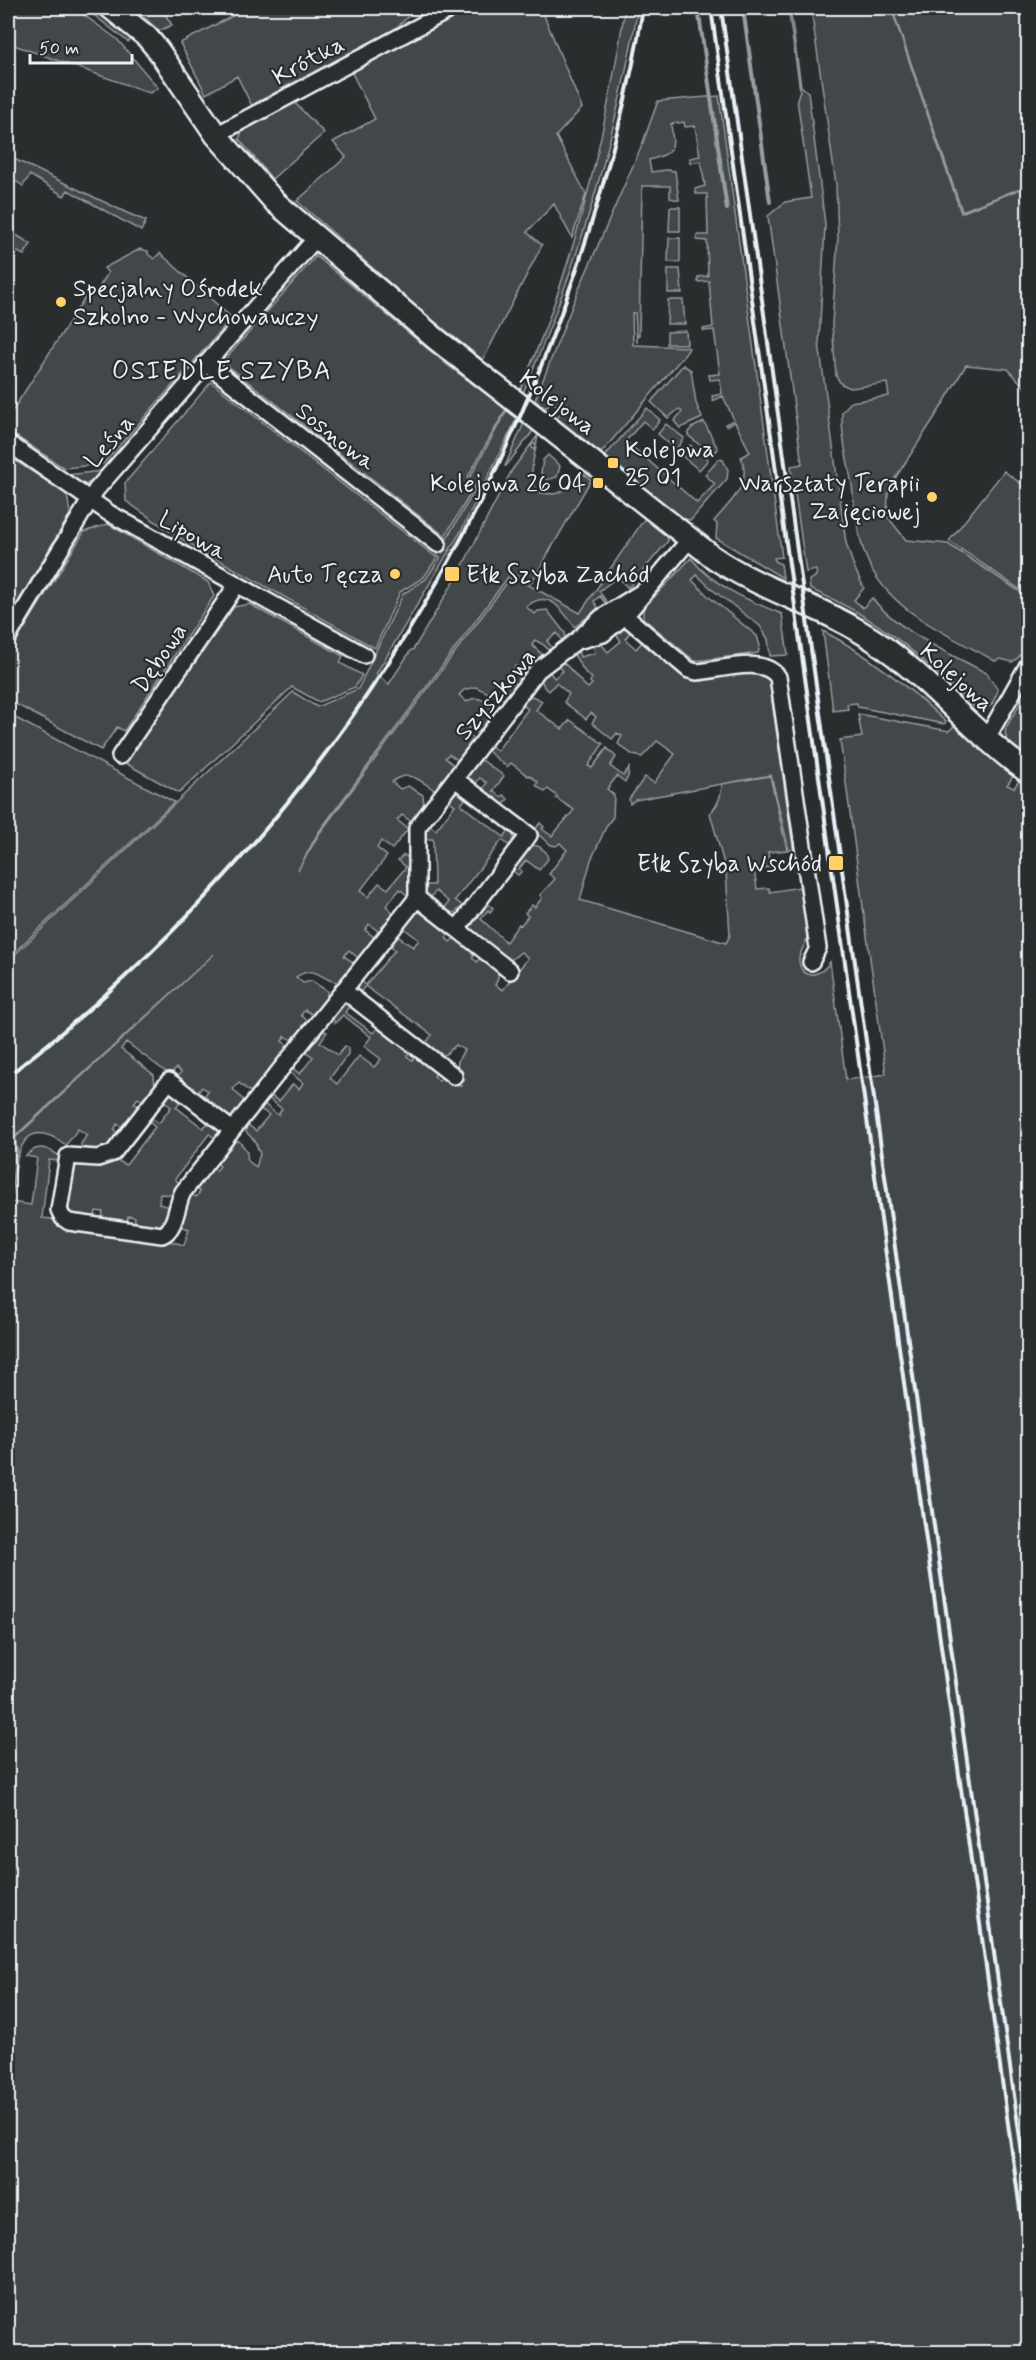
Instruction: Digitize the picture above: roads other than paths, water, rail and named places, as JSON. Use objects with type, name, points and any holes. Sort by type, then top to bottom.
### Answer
[{"type":"street","name":"Kolejowa","points":[[111,8],[140,31],[158,50],[216,135],[267,194],[436,339],[721,563],[782,596],[838,619],[875,641],[905,664],[987,738],[1029,772]]},
{"type":"street","name":"Krótka","points":[[216,135],[426,14],[453,8]]},
{"type":"street","name":"Leśna","points":[[8,637],[96,490],[316,238]]},
{"type":"street","name":"Sosnowa","points":[[207,363],[438,544]]},
{"type":"street","name":"Lipowa","points":[[8,443],[90,501],[364,655]]},
{"type":"street","name":"Szyszkowa","points":[[575,642],[603,634],[625,616],[690,539]]},
{"type":"street","name":"Dębowa","points":[[120,756],[236,585]]},
{"type":"street","name":"Szyszkowa","points":[[417,898],[417,828],[538,670],[575,642],[602,617],[645,590]]},
{"type":"street","points":[[625,616],[689,670],[697,672],[758,664],[770,668],[778,677],[818,948],[811,962]]},
{"type":"street","points":[[987,738],[1029,664]]},
{"type":"street","points":[[455,779],[530,835],[457,929]]},
{"type":"street","points":[[232,1130],[169,1082],[113,1153],[98,1158],[68,1156],[59,1210],[63,1218],[69,1222],[162,1235],[168,1233],[172,1228],[177,1203],[183,1192],[417,898],[510,970]]},
{"type":"street","points":[[343,990],[454,1076]]},
{"type":"waterway","points":[[698,8],[727,209]]},
{"type":"waterway","points":[[743,8],[770,202]]},
{"type":"railway","points":[[8,1076],[105,995],[195,908],[277,815],[352,717],[419,614],[478,505],[530,392],[575,274],[615,142],[631,75],[643,8]]},
{"type":"railway","points":[[711,8],[1028,2266]]},
{"type":"railway","points":[[721,8],[1028,2195]]},
{"type":"place","name":"Specjalny Ośrodek Szkolno - Wychowawczy","points":[[61,302]]},
{"type":"place","name":"Kolejowa 25 01","points":[[613,463]]},
{"type":"place","name":"Kolejowa 26 04","points":[[598,483]]},
{"type":"place","name":"Warsztaty Terapii Zajęciowej","points":[[932,497]]},
{"type":"place","name":"Auto Tęcza","points":[[395,574]]},
{"type":"place","name":"Ełk Szyba Zachód","points":[[452,574]]},
{"type":"place","name":"Ełk Szyba Wschód","points":[[836,863]]},
{"type":"district","name":"OSIEDLE SZYBA","points":[[222,370]]}]
